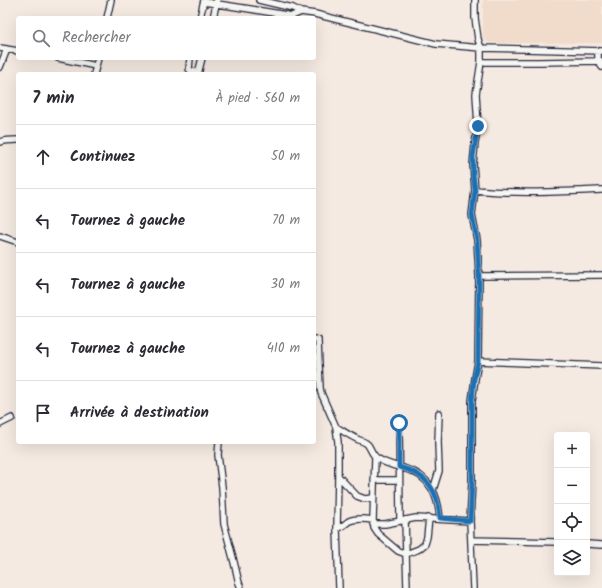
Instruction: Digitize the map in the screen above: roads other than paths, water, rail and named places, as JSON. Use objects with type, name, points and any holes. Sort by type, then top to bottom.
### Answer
[{"type":"street","points":[[107,16],[111,0]]},
{"type":"street","points":[[259,0],[293,8],[301,12],[315,14],[436,44],[481,48],[600,51],[600,61],[602,66]]},
{"type":"street","points":[[473,588],[470,540],[472,401],[474,379],[478,361],[479,276],[477,240],[472,215],[475,190],[473,156],[478,126],[476,94],[481,62],[481,48],[476,29],[475,0]]},
{"type":"street","points":[[200,16],[204,1],[292,16],[301,12]]},
{"type":"street","points":[[214,16],[217,2]]},
{"type":"street","points":[[0,48],[16,51]]},
{"type":"street","points":[[0,68],[7,49]]},
{"type":"street","points":[[68,60],[96,66]]},
{"type":"street","points":[[94,72],[98,60]]},
{"type":"street","points":[[190,60],[189,70],[195,72]]},
{"type":"street","points":[[198,72],[201,60]]},
{"type":"street","points":[[481,62],[600,61]]},
{"type":"street","points":[[0,142],[16,140]]},
{"type":"street","points":[[475,190],[500,192],[602,190]]},
{"type":"street","points":[[0,236],[16,241]]},
{"type":"street","points":[[479,276],[602,275]]},
{"type":"street","points":[[316,340],[318,340],[321,393],[336,427],[338,442],[337,528],[339,588]]},
{"type":"street","points":[[478,361],[602,366]]},
{"type":"street","points":[[434,490],[439,471],[439,413]]},
{"type":"street","points":[[0,424],[12,418]]},
{"type":"street","points":[[399,423],[399,480],[406,554],[407,588]]},
{"type":"street","points":[[336,427],[367,444],[375,457],[390,465],[407,469],[422,477],[434,490],[440,518]]},
{"type":"street","points":[[219,444],[218,455],[224,524],[241,588]]},
{"type":"street","points":[[375,457],[373,498],[373,522],[375,530],[398,551],[406,554],[420,549],[425,544],[429,518]]},
{"type":"street","points":[[338,476],[357,496],[365,499],[373,498]]},
{"type":"street","points":[[374,480],[399,480]]},
{"type":"street","points":[[337,528],[353,520],[361,519],[373,522],[416,518],[440,518],[470,521]]},
{"type":"street","points":[[470,540],[554,542]]},
{"type":"street","points":[[590,544],[602,545]]}]
